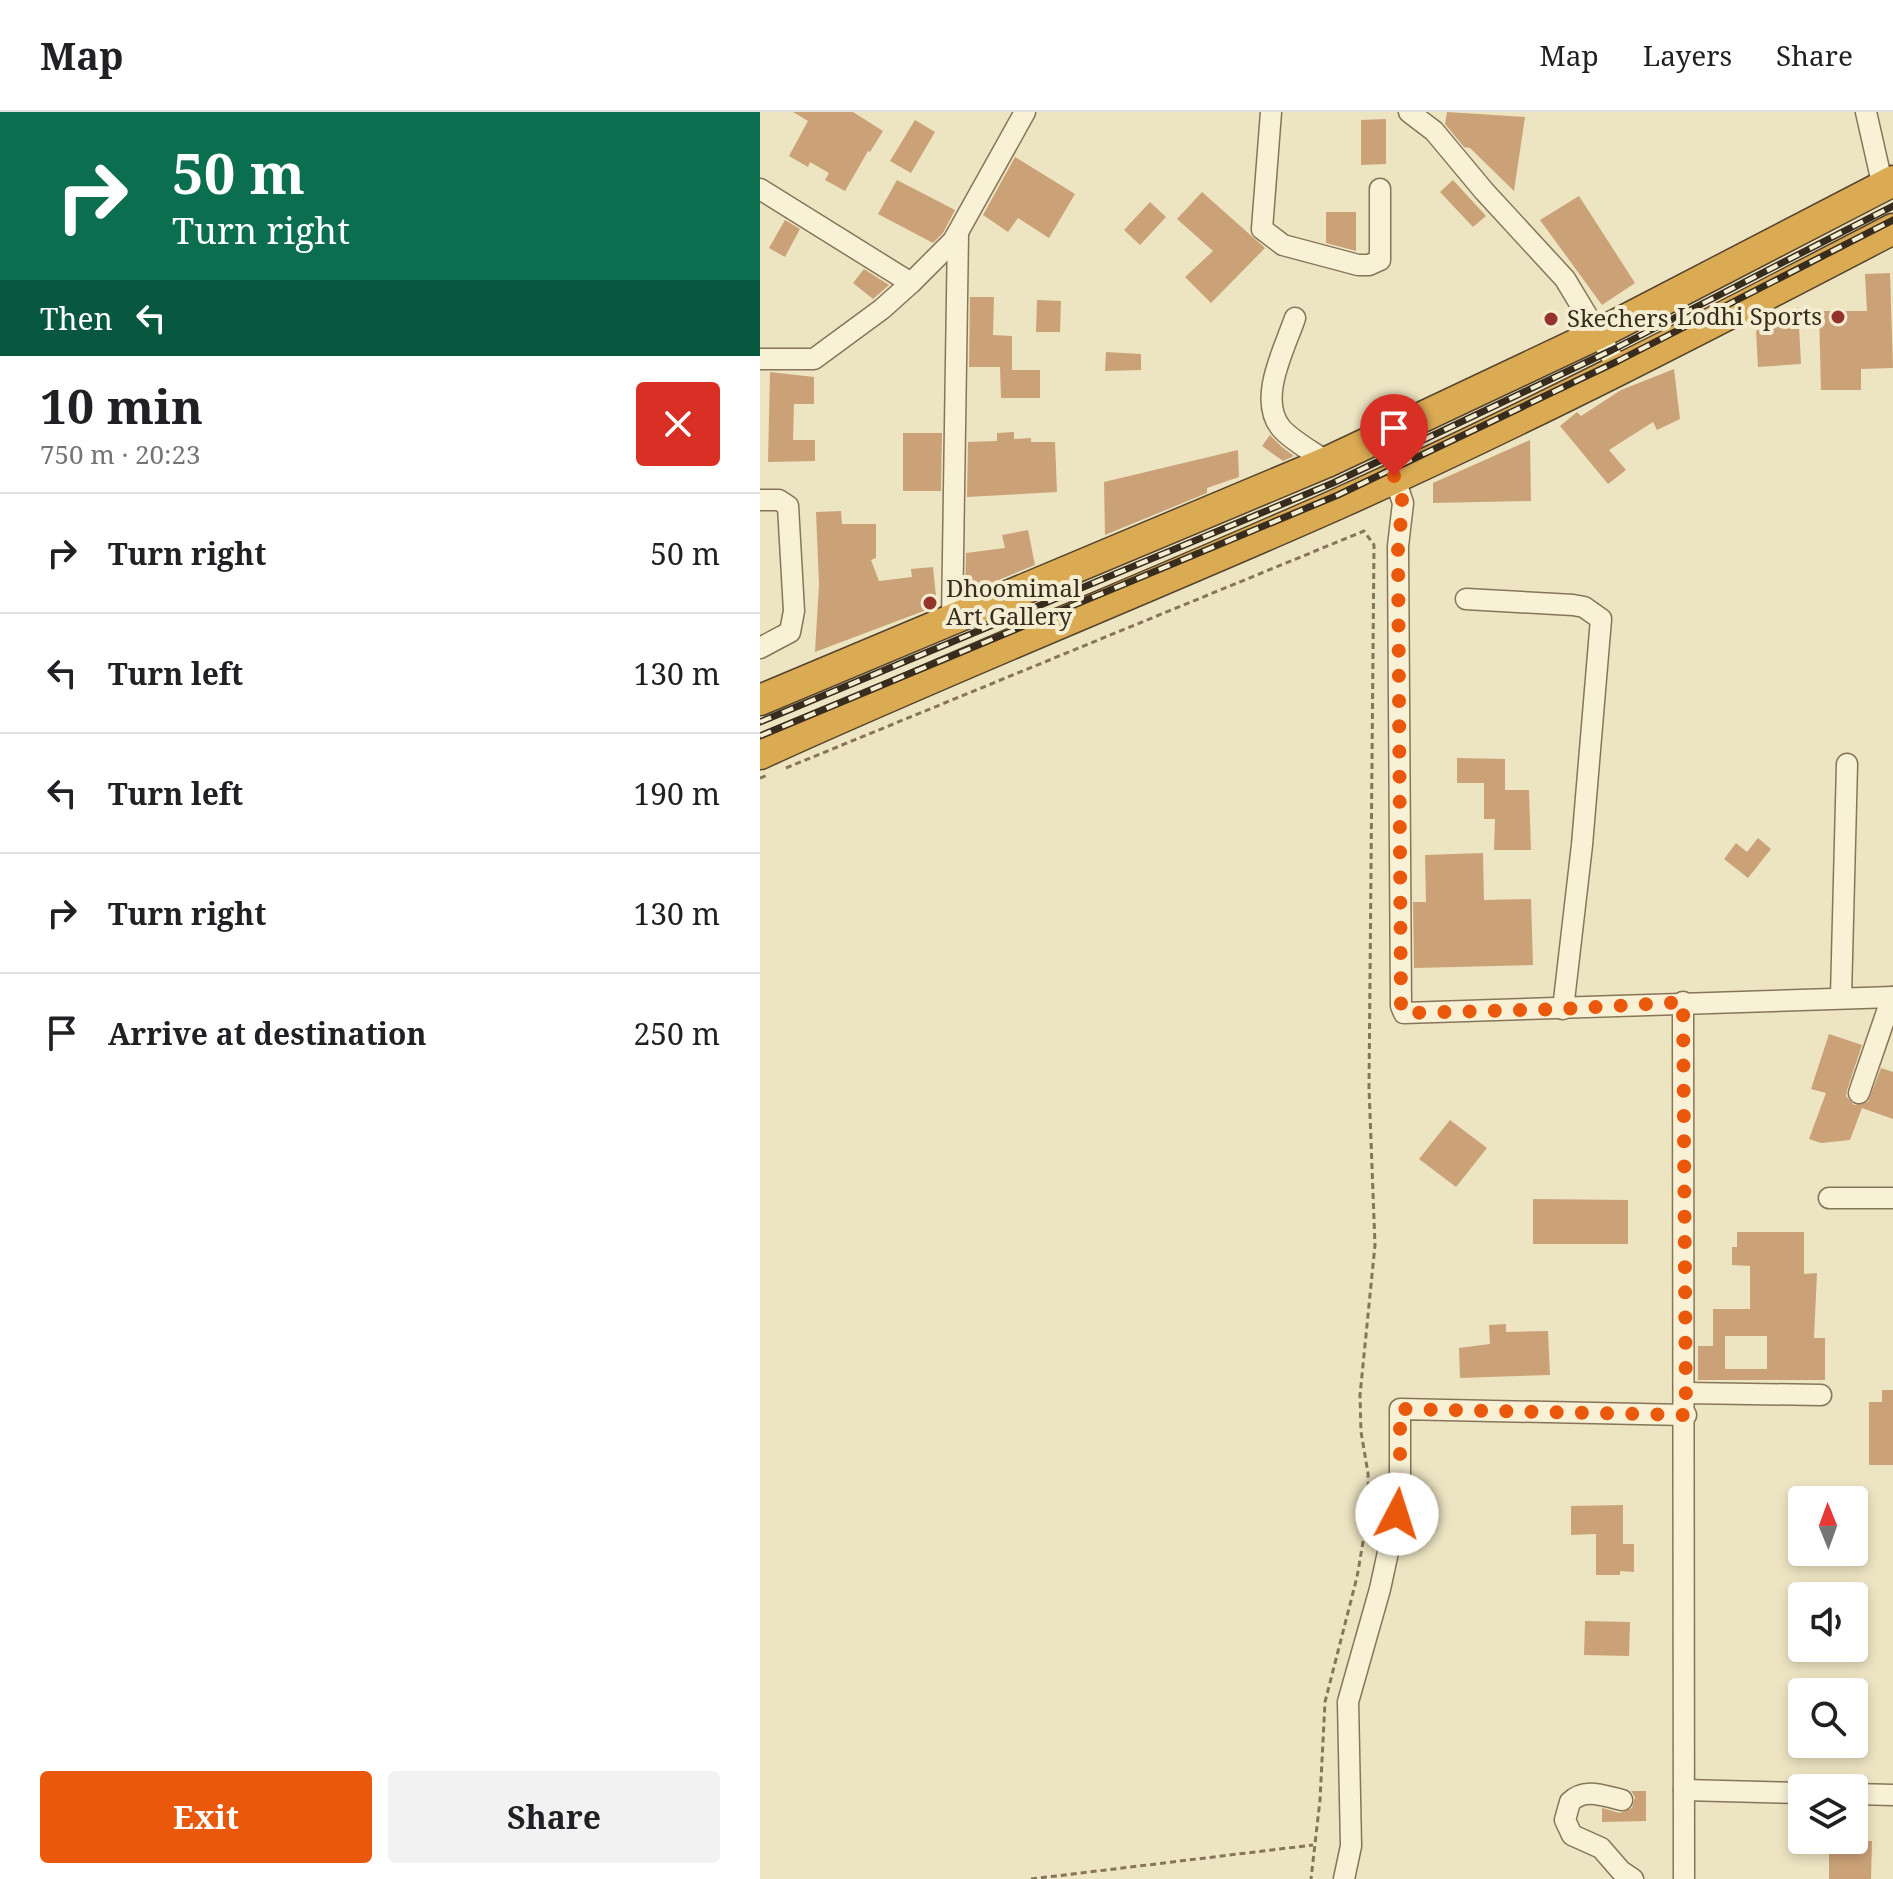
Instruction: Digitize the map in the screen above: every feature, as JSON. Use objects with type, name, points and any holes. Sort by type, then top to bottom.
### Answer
[{"type":"highway","points":[[760,700],[1327,462],[1598,334],[1888,184]]},
{"type":"highway","points":[[760,754],[897,691],[1344,501],[1621,372],[1893,229]]},
{"type":"street","points":[[760,359],[814,359],[882,309],[911,283],[958,233],[1025,112]]},
{"type":"street","points":[[1271,112],[1262,229],[1283,245],[1358,265],[1369,265],[1380,260],[1380,189]]},
{"type":"street","points":[[1409,112],[1434,122],[1484,191],[1565,279],[1621,372]]},
{"type":"street","points":[[1866,112],[1888,184]]},
{"type":"street","points":[[760,189],[911,283]]},
{"type":"street","points":[[952,621],[958,233]]},
{"type":"street","points":[[1295,318],[1278,366],[1272,406],[1282,430],[1327,462]]},
{"type":"street","points":[[1394,476],[1403,514],[1398,546],[1401,1009],[1406,1013],[1841,996],[1892,997],[1859,1093]]},
{"type":"street","points":[[760,500],[779,500],[788,506],[794,611],[790,632],[760,648]]},
{"type":"street","points":[[1466,599],[1573,605],[1584,607],[1601,619],[1581,860],[1563,1009]]},
{"type":"street","points":[[1841,996],[1847,764]]},
{"type":"street","points":[[1682,1879],[1686,1415],[1683,1002]]},
{"type":"street","points":[[1829,1198],[1893,1198]]},
{"type":"street","points":[[1686,1393],[1821,1395]]},
{"type":"street","points":[[1344,1879],[1351,1846],[1348,1702],[1380,1589],[1400,1497],[1400,1409],[1686,1415]]},
{"type":"street","points":[[1684,1790],[1788,1793]]},
{"type":"street","points":[[1622,1800],[1592,1793],[1581,1794],[1570,1802],[1565,1820],[1572,1835],[1597,1845],[1621,1871],[1633,1879]]},
{"type":"street","points":[[1868,1794],[1893,1795]]},
{"type":"path","points":[[760,778],[1364,531],[1374,545],[1369,1088],[1375,1245],[1360,1395],[1369,1507],[1357,1577],[1321,1722],[1320,1800],[1311,1879]]},
{"type":"path","points":[[1031,1879],[1315,1845]]},
{"type":"building","points":[[793,112],[853,112],[883,131],[845,191],[825,180],[829,173],[810,162],[808,167],[789,156],[808,121]]},
{"type":"building","points":[[1447,112],[1525,117],[1514,191],[1470,148],[1464,147],[1445,124]]},
{"type":"building","points":[[1386,119],[1386,164],[1361,165],[1361,120]]},
{"type":"building","points":[[915,120],[935,132],[911,173],[890,161]]},
{"type":"building","points":[[1015,157],[1075,194],[1049,238],[1018,218],[1008,232],[983,215]]},
{"type":"building","points":[[897,180],[955,210],[943,233],[933,243],[878,214]]},
{"type":"building","points":[[1453,180],[1486,216],[1473,227],[1440,192]]},
{"type":"building","points":[[1202,192],[1265,248],[1211,303],[1185,277],[1213,251],[1177,219]]},
{"type":"building","points":[[1579,196],[1635,283],[1602,305],[1540,220]]},
{"type":"building","points":[[1150,202],[1166,217],[1140,245],[1124,230]]},
{"type":"building","points":[[1326,212],[1356,212],[1356,251],[1326,243]]},
{"type":"building","points":[[785,220],[800,229],[785,257],[769,248]]},
{"type":"building","points":[[864,269],[889,285],[873,299],[853,283]]},
{"type":"building","points":[[1890,273],[1893,368],[1861,369],[1861,390],[1821,390],[1819,311],[1867,311],[1865,274]]},
{"type":"building","points":[[970,297],[994,297],[993,335],[1012,336],[1012,370],[1040,370],[1040,398],[1001,398],[1000,367],[969,367]]},
{"type":"building","points":[[1037,300],[1061,301],[1060,332],[1036,332]]},
{"type":"building","points":[[1798,307],[1801,364],[1758,367],[1756,331]]},
{"type":"building","points":[[1106,352],[1141,354],[1141,370],[1105,371]]},
{"type":"building","points":[[1674,369],[1680,419],[1657,430],[1653,422],[1609,450],[1626,470],[1608,484],[1560,426],[1577,412],[1581,416],[1621,390]]},
{"type":"building","points":[[770,372],[814,377],[814,404],[794,404],[793,440],[815,440],[815,461],[768,462]]},
{"type":"building","points":[[1014,432],[1014,439],[1055,442],[1057,492],[967,497],[968,442],[997,441],[997,433]]},
{"type":"building","points":[[903,433],[942,433],[941,491],[903,491]]},
{"type":"building","points":[[1270,435],[1294,456],[1283,461],[1262,446]]},
{"type":"building","points":[[1530,440],[1531,501],[1433,503],[1433,483]]},
{"type":"building","points":[[1238,450],[1239,477],[1207,488],[1207,493],[1105,535],[1104,482]]},
{"type":"building","points":[[841,511],[842,524],[876,524],[876,558],[871,560],[879,581],[912,577],[911,569],[933,567],[937,606],[815,652],[819,584],[816,512]]},
{"type":"building","points":[[1028,530],[1035,565],[965,594],[966,553],[1005,548],[1002,535]]},
{"type":"building","points":[[1457,758],[1505,759],[1505,790],[1529,790],[1531,850],[1494,850],[1495,819],[1484,819],[1484,783],[1457,783]]},
{"type":"building","points":[[1758,838],[1771,849],[1748,878],[1724,859],[1736,843],[1747,852]]},
{"type":"building","points":[[1483,853],[1484,900],[1531,899],[1533,965],[1414,968],[1413,902],[1426,902],[1425,855]]},
{"type":"building","points":[[1829,1034],[1862,1045],[1846,1096],[1854,1105],[1868,1102],[1881,1068],[1893,1072],[1893,1119],[1862,1108],[1850,1140],[1821,1143],[1809,1139],[1826,1093],[1811,1089]]},
{"type":"building","points":[[1450,1120],[1487,1148],[1456,1187],[1419,1159]]},
{"type":"building","points":[[1533,1199],[1628,1200],[1628,1244],[1533,1244]]},
{"type":"building","points":[[1737,1232],[1804,1232],[1804,1274],[1817,1273],[1814,1338],[1825,1338],[1825,1380],[1698,1380],[1698,1346],[1713,1346],[1713,1309],[1750,1309],[1750,1266],[1732,1265],[1732,1247],[1737,1247]],"holes":[[[1725,1336],[1767,1336],[1767,1369],[1725,1369]]]},
{"type":"building","points":[[1506,1324],[1506,1332],[1548,1331],[1550,1375],[1460,1378],[1459,1348],[1490,1344],[1489,1325]]},
{"type":"building","points":[[1882,1390],[1893,1390],[1893,1465],[1869,1465],[1869,1402],[1882,1402]]},
{"type":"building","points":[[1623,1505],[1623,1544],[1634,1544],[1634,1572],[1596,1575],[1596,1534],[1571,1535],[1571,1506]]},
{"type":"building","points":[[1585,1621],[1630,1622],[1629,1656],[1584,1655]]},
{"type":"building","points":[[1631,1791],[1646,1791],[1646,1821],[1602,1822],[1602,1808],[1620,1813],[1632,1808],[1635,1797]]},
{"type":"building","points":[[1868,1841],[1872,1841],[1871,1879],[1829,1879],[1829,1854],[1868,1854]]},
{"type":"railway","points":[[760,722],[1333,483],[1612,350],[1893,206]]},
{"type":"railway","points":[[760,736],[1338,495],[1618,361],[1893,220]]},
{"type":"place","name":"Lodhi Sports","points":[[1838,317]]},
{"type":"place","name":"Skechers","points":[[1551,319]]},
{"type":"place","name":"Dhoomimal Art Gallery","points":[[930,603]]},
{"type":"route","points":[[1394,476],[1403,503],[1398,546],[1401,1009],[1406,1013],[1683,1002],[1686,1224],[1686,1415],[1400,1409],[1400,1497],[1397,1514]]}]
